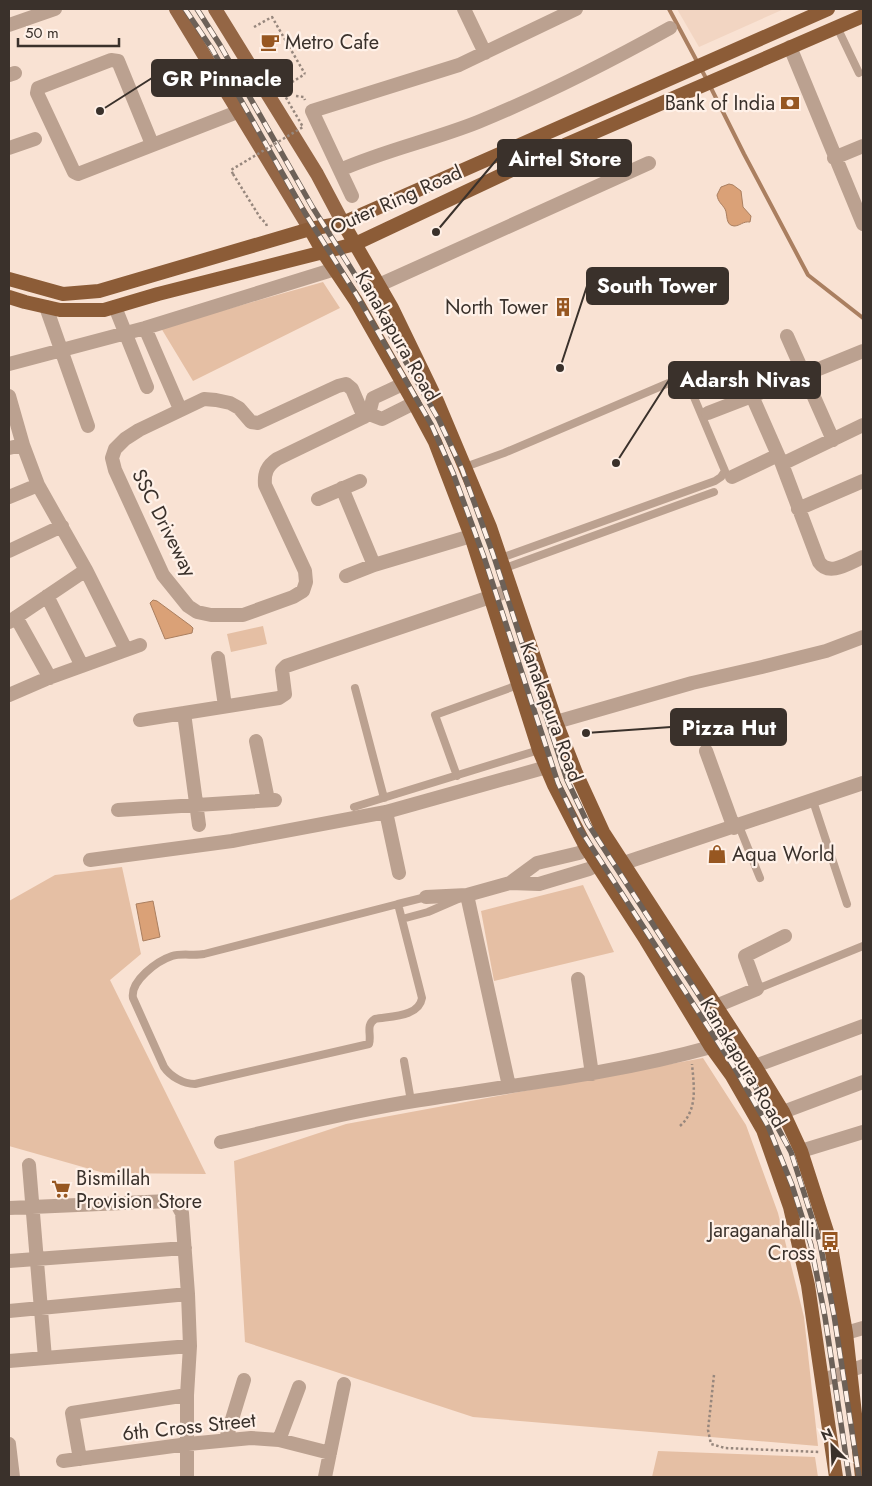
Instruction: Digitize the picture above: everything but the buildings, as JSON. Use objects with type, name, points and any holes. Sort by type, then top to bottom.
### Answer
[{"type":"highway","name":"Outer Ring Road","points":[[9,279],[62,294],[99,291],[310,229],[343,223],[828,9]]},
{"type":"highway","name":"Outer Ring Road","points":[[9,297],[60,310],[104,310],[158,294],[355,244],[565,145],[863,16]]},
{"type":"highway","name":"Kanakapura Road","points":[[343,223],[379,285],[437,401],[503,563],[556,722],[576,773],[603,832],[756,1066],[783,1112],[801,1151],[830,1241],[846,1333],[857,1369],[862,1477]]},
{"type":"highway","name":"Kanakapura Road","points":[[310,229],[356,301],[434,442],[471,536],[539,750],[554,785],[587,849],[646,940],[711,1047],[732,1076],[763,1130],[790,1207],[808,1284],[836,1477]]},
{"type":"main road","name":"Kanakapura Road","points":[[176,9],[240,111],[310,229]]},
{"type":"main road","name":"Kanakapura Road","points":[[215,9],[317,174],[343,223]]},
{"type":"street","points":[[9,25],[55,9]]},
{"type":"street","points":[[464,9],[485,53]]},
{"type":"street","points":[[352,196],[312,111],[459,65],[576,9]]},
{"type":"street","points":[[340,170],[361,160],[476,123],[525,102],[604,65],[670,28]]},
{"type":"street","points":[[790,47],[834,158],[863,224]]},
{"type":"street","points":[[152,144],[118,61],[111,60],[38,88],[37,93],[76,173],[81,174],[152,144],[240,111]]},
{"type":"street","points":[[9,148],[35,138]]},
{"type":"street","points":[[834,158],[863,146]]},
{"type":"street","points":[[379,285],[650,163]]},
{"type":"street","points":[[9,364],[145,328],[335,269]]},
{"type":"street","points":[[46,307],[88,426]]},
{"type":"street","points":[[116,308],[147,387]]},
{"type":"street","points":[[145,328],[180,409]]},
{"type":"street","points":[[787,336],[834,440]]},
{"type":"street","points":[[708,412],[863,351]]},
{"type":"street","name":"SSC Driveway","points":[[346,384],[352,389],[366,415],[277,459],[266,469],[264,476],[265,486],[305,571],[306,582],[303,591],[293,597],[243,615],[211,615],[197,612],[188,606],[163,575],[119,481],[112,458],[115,449],[125,439],[139,430],[204,399],[230,403],[239,408],[251,422],[258,423],[346,384]]},
{"type":"street","points":[[403,384],[373,398],[366,415],[382,419],[414,403]]},
{"type":"street","points":[[9,396],[23,445],[38,485],[86,570],[126,650]]},
{"type":"street","points":[[752,396],[780,460],[822,568],[831,570],[863,557]]},
{"type":"street","points":[[732,477],[834,440],[863,425]]},
{"type":"street","points":[[9,448],[23,445]]},
{"type":"street","points":[[318,499],[360,481]]},
{"type":"street","points":[[798,509],[863,481]]},
{"type":"street","points":[[9,497],[38,485]]},
{"type":"street","points":[[342,488],[374,566]]},
{"type":"street","points":[[9,551],[62,526]]},
{"type":"street","points":[[346,576],[471,536]]},
{"type":"street","points":[[50,678],[12,620],[86,570]]},
{"type":"street","points":[[140,720],[282,696],[285,694],[285,690],[282,670],[286,666],[511,590]]},
{"type":"street","points":[[47,596],[82,666]]},
{"type":"street","points":[[556,722],[692,683],[816,653],[863,637]]},
{"type":"street","points":[[9,695],[140,645]]},
{"type":"street","points":[[218,658],[225,706]]},
{"type":"street","points":[[184,712],[198,806],[199,825]]},
{"type":"street","points":[[118,810],[271,800],[256,741]]},
{"type":"street","points":[[706,751],[736,827]]},
{"type":"street","points":[[90,860],[232,841],[547,767]]},
{"type":"street","points":[[624,863],[863,783]]},
{"type":"street","points":[[385,805],[400,873]]},
{"type":"street","points":[[510,883],[537,863],[587,849]]},
{"type":"street","points":[[426,897],[467,895],[510,883],[540,884],[597,865]]},
{"type":"street","points":[[467,895],[509,1086]]},
{"type":"street","points":[[716,1006],[757,989],[745,956],[785,936]]},
{"type":"street","points":[[578,979],[592,1074]]},
{"type":"street","points":[[756,1066],[863,1026]]},
{"type":"street","points":[[221,1142],[411,1101],[592,1074],[711,1047]]},
{"type":"street","points":[[783,1112],[863,1082]]},
{"type":"street","points":[[801,1151],[863,1132]]},
{"type":"street","points":[[29,1165],[45,1358]]},
{"type":"street","points":[[9,1208],[169,1201],[176,1204],[182,1213],[190,1346],[187,1394],[187,1477]]},
{"type":"street","points":[[9,1261],[185,1248]]},
{"type":"street","points":[[9,1311],[188,1294]]},
{"type":"street","points":[[846,1333],[863,1328]]},
{"type":"street","points":[[9,1361],[190,1346]]},
{"type":"street","points":[[823,1380],[857,1369]]},
{"type":"street","points":[[226,1439],[244,1380]]},
{"type":"street","points":[[325,1477],[344,1384]]},
{"type":"street","points":[[279,1440],[299,1387]]},
{"type":"street","name":"6th Cross Street","points":[[80,1459],[72,1413],[187,1394]]},
{"type":"street","name":"6th Cross Street","points":[[63,1461],[226,1439],[251,1438],[279,1440],[330,1452]]},
{"type":"street","points":[[9,1444],[13,1477]]},
{"type":"lane","points":[[838,27],[859,73]]},
{"type":"lane","points":[[465,467],[504,453],[678,378],[688,383],[721,457],[726,470],[715,481],[503,563]]},
{"type":"lane","points":[[503,563],[714,492]]},
{"type":"lane","points":[[457,776],[435,715],[518,685]]},
{"type":"lane","points":[[355,688],[385,805]]},
{"type":"lane","points":[[354,807],[385,805],[457,776],[539,750]]},
{"type":"lane","points":[[813,801],[847,904]]},
{"type":"lane","points":[[736,827],[760,878]]},
{"type":"lane","points":[[402,919],[428,912],[467,895]]},
{"type":"lane","points":[[398,904],[422,1003],[415,1012],[375,1019],[371,1022],[369,1026],[370,1042],[367,1046],[195,1084],[187,1083],[170,1075],[164,1067],[133,998],[133,990],[136,983],[147,972],[172,956],[204,954],[398,904],[426,897]]},
{"type":"lane","points":[[757,989],[863,946]]},
{"type":"lane","points":[[404,1061],[411,1101]]},
{"type":"path","points":[[254,28],[272,17],[305,74],[280,88],[303,127],[231,170],[261,219],[266,223]]},
{"type":"path","points":[[296,96],[302,94]]},
{"type":"path","points":[[680,1126],[687,1120],[694,1101],[691,1053]]},
{"type":"path","points":[[714,1375],[708,1430],[711,1444],[725,1448],[833,1452]]},
{"type":"shaded area","points":[[677,9],[784,9],[699,47]]},
{"type":"shaded area","points":[[729,184],[741,191],[743,207],[751,216],[750,222],[734,226],[729,224],[725,209],[717,195],[721,187]]},
{"type":"shaded area","points":[[323,282],[340,308],[193,381],[161,328]]},
{"type":"shaded area","points":[[153,600],[191,626],[193,628],[192,633],[165,639],[150,603]]},
{"type":"shaded area","points":[[263,626],[267,644],[231,652],[227,634]]},
{"type":"shaded area","points":[[122,867],[141,954],[110,980],[206,1174],[104,1173],[9,1146],[9,901],[55,875]]},
{"type":"shaded area","points":[[583,885],[614,952],[494,981],[481,911]]},
{"type":"shaded area","points":[[153,901],[160,937],[143,941],[136,904]]},
{"type":"shaded area","points":[[703,1058],[746,1125],[778,1213],[804,1317],[818,1446],[473,1417],[245,1342],[234,1161],[346,1124]]},
{"type":"shaded area","points":[[658,1451],[815,1457],[818,1477],[652,1477]]},
{"type":"waterway","points":[[669,9],[707,80]]},
{"type":"waterway","points":[[710,86],[808,275],[863,318]]},
{"type":"railway","points":[[185,9],[212,49],[305,213],[356,294],[431,424],[453,473],[484,557],[558,783],[580,829],[734,1067],[768,1126],[792,1185],[811,1245],[825,1317],[849,1477]]},
{"type":"railway","points":[[197,9],[220,45],[313,208],[364,289],[439,420],[462,469],[493,554],[567,780],[588,824],[742,1062],[791,1152],[820,1243],[834,1315],[859,1477]]},
{"type":"place","name":"Metro Cafe","points":[[270,42]]},
{"type":"place","name":"Bank of India","points":[[790,103]]},
{"type":"place","name":"GR Pinnacle","points":[[100,111]]},
{"type":"place","name":"Airtel Store","points":[[436,232]]},
{"type":"place","name":"North Tower","points":[[563,307]]},
{"type":"place","name":"South Tower","points":[[560,368]]},
{"type":"place","name":"Adarsh Nivas","points":[[616,463]]},
{"type":"place","name":"Pizza Hut","points":[[586,733]]},
{"type":"place","name":"Aqua World","points":[[717,854]]},
{"type":"place","name":"Bismillah Provision Store","points":[[61,1189]]},
{"type":"place","name":"Jaraganahalli Cross","points":[[830,1241]]}]
